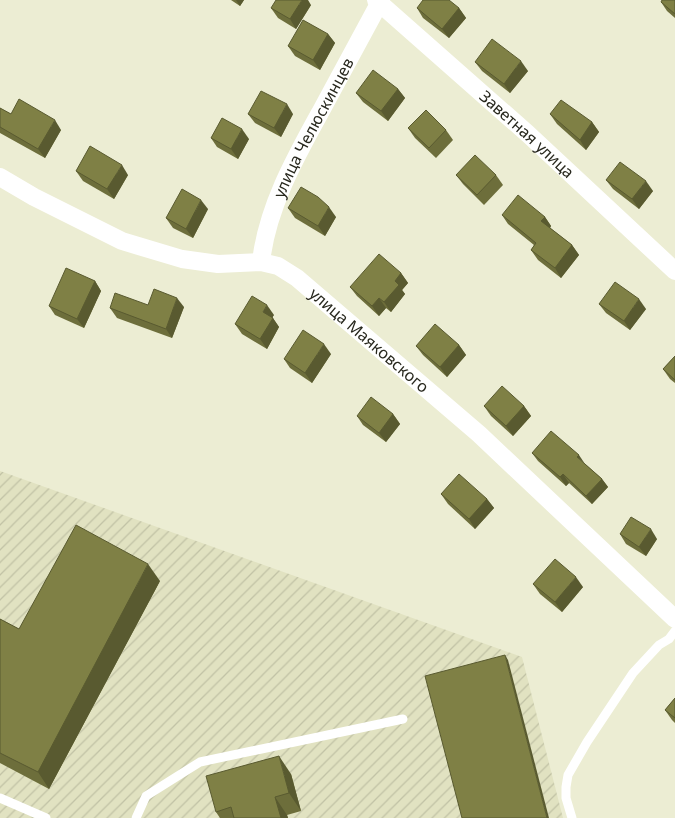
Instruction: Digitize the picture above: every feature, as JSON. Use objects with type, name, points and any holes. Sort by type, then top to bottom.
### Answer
[{"type":"street","name":"улица Челюскинцев","points":[[261,262],[266,233],[275,204],[301,148],[379,1]]},
{"type":"street","name":"Заветная улица","points":[[379,1],[528,134],[675,272]]},
{"type":"street","name":"улица Маяковского","points":[[0,177],[34,197],[122,241],[182,258],[218,264],[261,262],[278,266],[297,278],[479,434],[675,618]]},
{"type":"lane","points":[[572,818],[566,798],[568,775],[632,673],[659,645],[669,639],[675,631]]},
{"type":"lane","points":[[136,818],[146,796],[200,762],[403,719]]},
{"type":"lane","points":[[0,798],[46,818]]},
{"type":"shaded area","points":[[0,471],[522,657],[563,818],[0,818]]},
{"type":"building","points":[[276,0],[302,0],[290,19],[271,8]]},
{"type":"building","points":[[423,0],[449,0],[459,8],[442,29],[417,8]]},
{"type":"building","points":[[662,0],[675,0],[675,14],[661,2]]},
{"type":"building","points":[[303,20],[328,34],[313,60],[288,46]]},
{"type":"building","points":[[492,39],[521,61],[504,84],[475,62]]},
{"type":"building","points":[[373,70],[398,89],[381,111],[356,93]]},
{"type":"building","points":[[261,91],[287,104],[274,128],[248,114]]},
{"type":"building","points":[[19,99],[55,120],[38,149],[0,127],[0,108],[11,114]]},
{"type":"building","points":[[561,100],[592,122],[580,140],[550,114]]},
{"type":"building","points":[[426,110],[446,130],[429,148],[408,128]]},
{"type":"building","points":[[222,118],[242,129],[231,149],[211,138]]},
{"type":"building","points":[[90,146],[122,165],[107,189],[76,171]]},
{"type":"building","points":[[475,155],[496,175],[477,195],[456,175]]},
{"type":"building","points":[[620,162],[646,181],[632,199],[606,180]]},
{"type":"building","points":[[301,187],[318,197],[329,207],[318,226],[288,208]]},
{"type":"building","points":[[182,189],[201,200],[186,229],[166,218]]},
{"type":"building","points":[[518,195],[545,217],[541,221],[572,245],[555,268],[531,250],[536,243],[502,215]]},
{"type":"building","points":[[379,254],[401,273],[395,281],[399,285],[384,302],[379,298],[372,306],[350,287]]},
{"type":"building","points":[[66,268],[95,281],[77,319],[49,306]]},
{"type":"building","points":[[615,282],[639,299],[624,321],[599,304]]},
{"type":"building","points":[[154,289],[177,298],[166,329],[110,308],[115,293],[148,305]]},
{"type":"building","points":[[252,296],[267,305],[263,312],[273,318],[260,339],[235,324]]},
{"type":"building","points":[[435,324],[459,345],[440,367],[416,346]]},
{"type":"building","points":[[303,330],[324,344],[305,373],[284,359]]},
{"type":"building","points":[[675,356],[675,380],[663,369]]},
{"type":"building","points":[[502,386],[524,406],[506,426],[484,406]]},
{"type":"building","points":[[371,397],[393,414],[379,433],[357,416]]},
{"type":"building","points":[[551,431],[579,455],[577,457],[602,479],[586,496],[563,474],[560,477],[532,453]]},
{"type":"building","points":[[459,474],[487,499],[469,519],[441,494]]},
{"type":"building","points":[[631,517],[651,529],[639,547],[620,534]]},
{"type":"building","points":[[76,525],[148,564],[38,772],[0,753],[0,619],[19,629]]},
{"type":"building","points":[[555,559],[576,577],[555,602],[533,584]]},
{"type":"building","points":[[505,655],[547,818],[462,818],[425,676]]},
{"type":"building","points":[[675,698],[675,718],[665,710]]},
{"type":"building","points":[[279,756],[289,793],[275,797],[281,818],[234,818],[231,807],[216,812],[206,776]]}]
